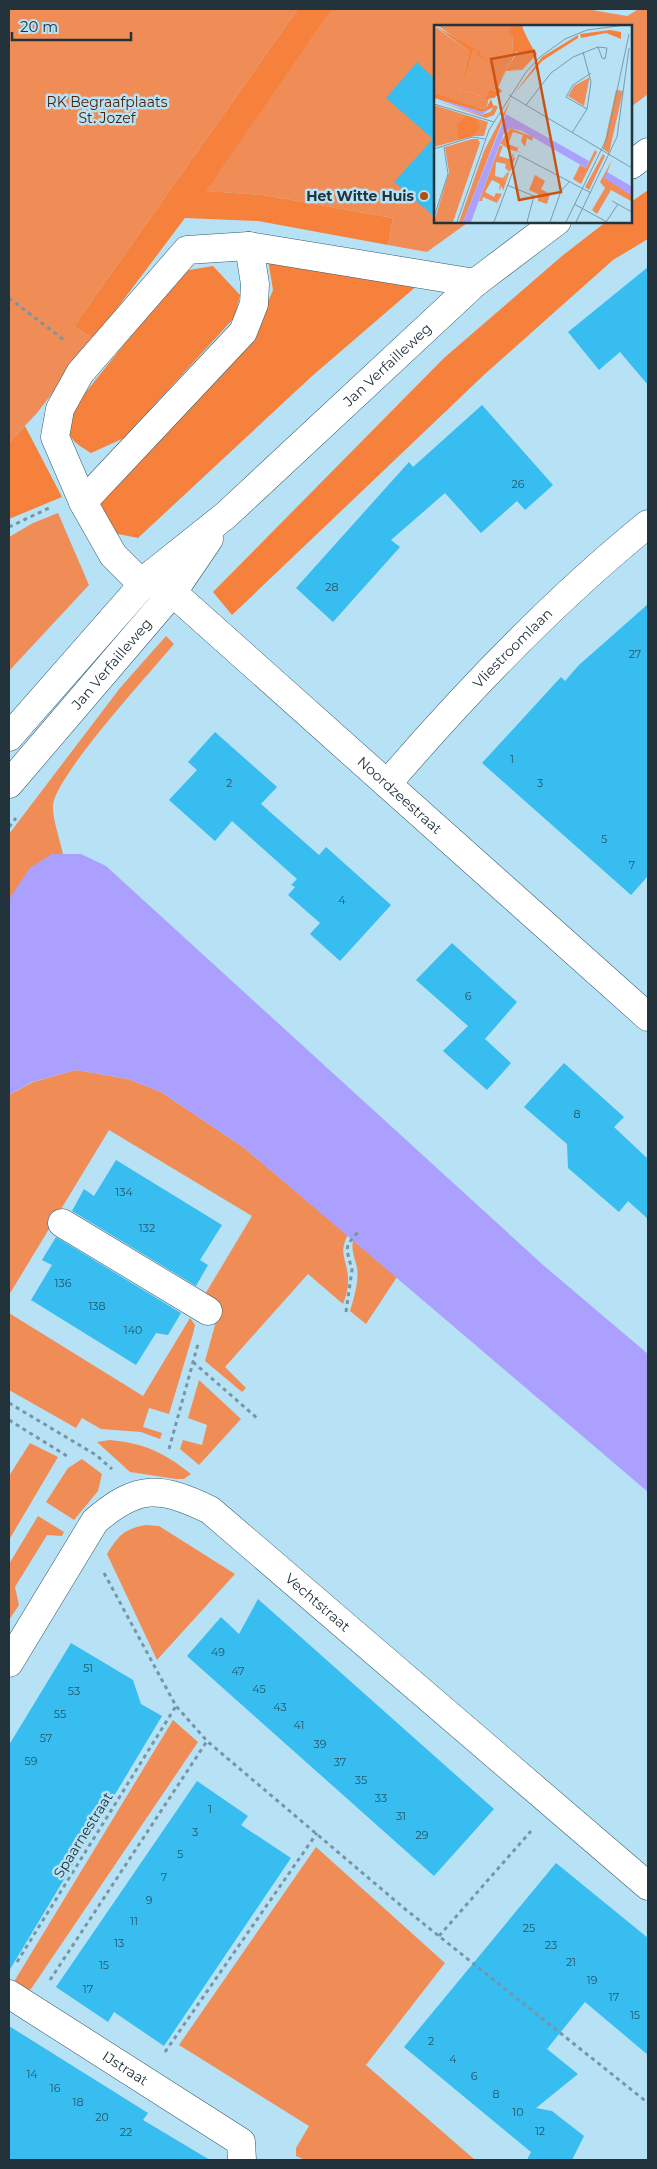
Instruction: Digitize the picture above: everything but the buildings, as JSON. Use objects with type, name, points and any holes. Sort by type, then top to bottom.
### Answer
[{"type":"street","points":[[632,165],[648,152]]},
{"type":"street","name":"Jan Verfailleweg","points":[[9,737],[147,579],[226,515],[475,283],[556,222]]},
{"type":"street","points":[[81,498],[243,332],[254,304],[256,284],[249,246]]},
{"type":"street","name":"Noordzeestraat","points":[[475,283],[249,246],[187,250],[80,373],[60,409],[55,437],[81,498],[112,555],[147,579],[173,592],[648,1017]]},
{"type":"street","name":"Jan Verfailleweg","points":[[9,784],[173,592],[226,515]]},
{"type":"street","name":"Vliestroomlaan","points":[[387,784],[446,716],[540,621],[648,524]]},
{"type":"street","points":[[62,1223],[208,1311]]},
{"type":"street","name":"Vechtstraat","points":[[9,1663],[95,1522],[115,1504],[141,1493],[170,1493],[210,1510],[648,1886]]},
{"type":"street","name":"IJstraat","points":[[9,1994],[145,2082],[241,2151]]},
{"type":"path","points":[[9,298],[91,360]]},
{"type":"path","points":[[9,527],[81,498]]},
{"type":"path","points":[[346,1312],[352,1270],[347,1251],[348,1244],[358,1232]]},
{"type":"path","points":[[170,1449],[208,1311]]},
{"type":"path","points":[[193,1362],[257,1418]]},
{"type":"path","points":[[9,1403],[96,1455],[141,1493]]},
{"type":"path","points":[[9,1420],[67,1456]]},
{"type":"path","points":[[86,1538],[176,1706],[207,1741],[439,1936],[648,2103]]},
{"type":"path","name":"Spaarnestraat","points":[[14,1967],[176,1706]]},
{"type":"path","points":[[31,2008],[207,1741]]},
{"type":"path","points":[[439,1936],[553,1805]]},
{"type":"path","points":[[145,2082],[317,1833]]},
{"type":"green space","name":"RK Begraafplaats St. Jozef","points":[[9,9],[298,9],[74,326],[94,339],[37,413],[9,443]]},
{"type":"green space","points":[[332,9],[586,9],[627,16],[639,9],[648,9],[648,94],[632,106],[632,25],[434,25],[434,222],[469,222],[427,252],[388,245],[393,218],[263,195],[205,191]]},
{"type":"green space","points":[[58,513],[89,585],[9,671],[9,537],[33,523]]},
{"type":"green space","points":[[166,636],[174,644],[86,749],[58,791],[53,810],[63,854],[52,854],[9,899],[9,834],[120,688]]},
{"type":"green space","points":[[76,1070],[128,1079],[161,1092],[243,1147],[348,1235],[343,1251],[348,1284],[343,1304],[308,1274],[225,1367],[246,1388],[242,1392],[205,1361],[220,1307],[204,1296],[252,1216],[109,1130],[9,1295],[9,1095],[33,1082]]},
{"type":"green space","points":[[353,1240],[397,1277],[366,1324],[350,1311],[357,1279]]},
{"type":"green space","points":[[9,1313],[143,1396],[190,1318],[195,1325],[169,1414],[149,1408],[143,1427],[162,1433],[160,1439],[141,1432],[101,1429],[82,1418],[76,1428],[9,1390]]},
{"type":"green space","points":[[199,1380],[241,1419],[199,1465],[180,1449],[183,1440],[202,1445],[207,1425],[188,1418]]},
{"type":"green space","points":[[122,1441],[154,1450],[191,1474],[184,1479],[176,1479],[130,1472],[97,1442]]},
{"type":"green space","points":[[30,1443],[58,1457],[9,1540],[9,1476]]},
{"type":"green space","points":[[82,1459],[102,1474],[98,1491],[74,1520],[46,1502],[68,1468]]},
{"type":"green space","points":[[38,1516],[64,1532],[62,1536],[47,1535],[15,1587],[19,1605],[9,1620],[9,1564]]},
{"type":"green space","points":[[146,1525],[159,1526],[235,1574],[157,1660],[107,1554],[115,1542],[127,1531]]},
{"type":"green space","points":[[173,1720],[198,1742],[31,1989],[24,1992],[15,1987],[15,1980]]},
{"type":"green space","points":[[316,1847],[445,1963],[366,2065],[475,2160],[305,2160],[296,2156],[296,2148],[309,2126],[179,2045]]},
{"type":"shaded area","points":[[298,9],[332,9],[206,191],[263,195],[393,218],[388,245],[258,221],[185,218],[94,339],[74,326]]},
{"type":"shaded area","points":[[648,190],[648,239],[613,260],[486,373],[232,615],[213,592],[444,358],[562,256],[606,222],[632,222],[632,201]]},
{"type":"shaded area","points":[[267,254],[419,284],[311,377],[138,538],[113,533],[99,502],[258,325],[273,290]]},
{"type":"shaded area","points":[[213,266],[240,295],[235,317],[124,438],[91,453],[79,445],[71,438],[69,433],[69,413],[183,271]]},
{"type":"shaded area","points":[[25,426],[62,497],[9,519],[9,443]]},
{"type":"shaded area","points":[[52,854],[81,854],[106,866],[543,1265],[648,1354],[648,1492],[243,1147],[161,1092],[128,1079],[76,1070],[32,1082],[9,1095],[9,899],[30,868]]},
{"type":"place","name":"Het Witte Huis","points":[[424,196]]}]
